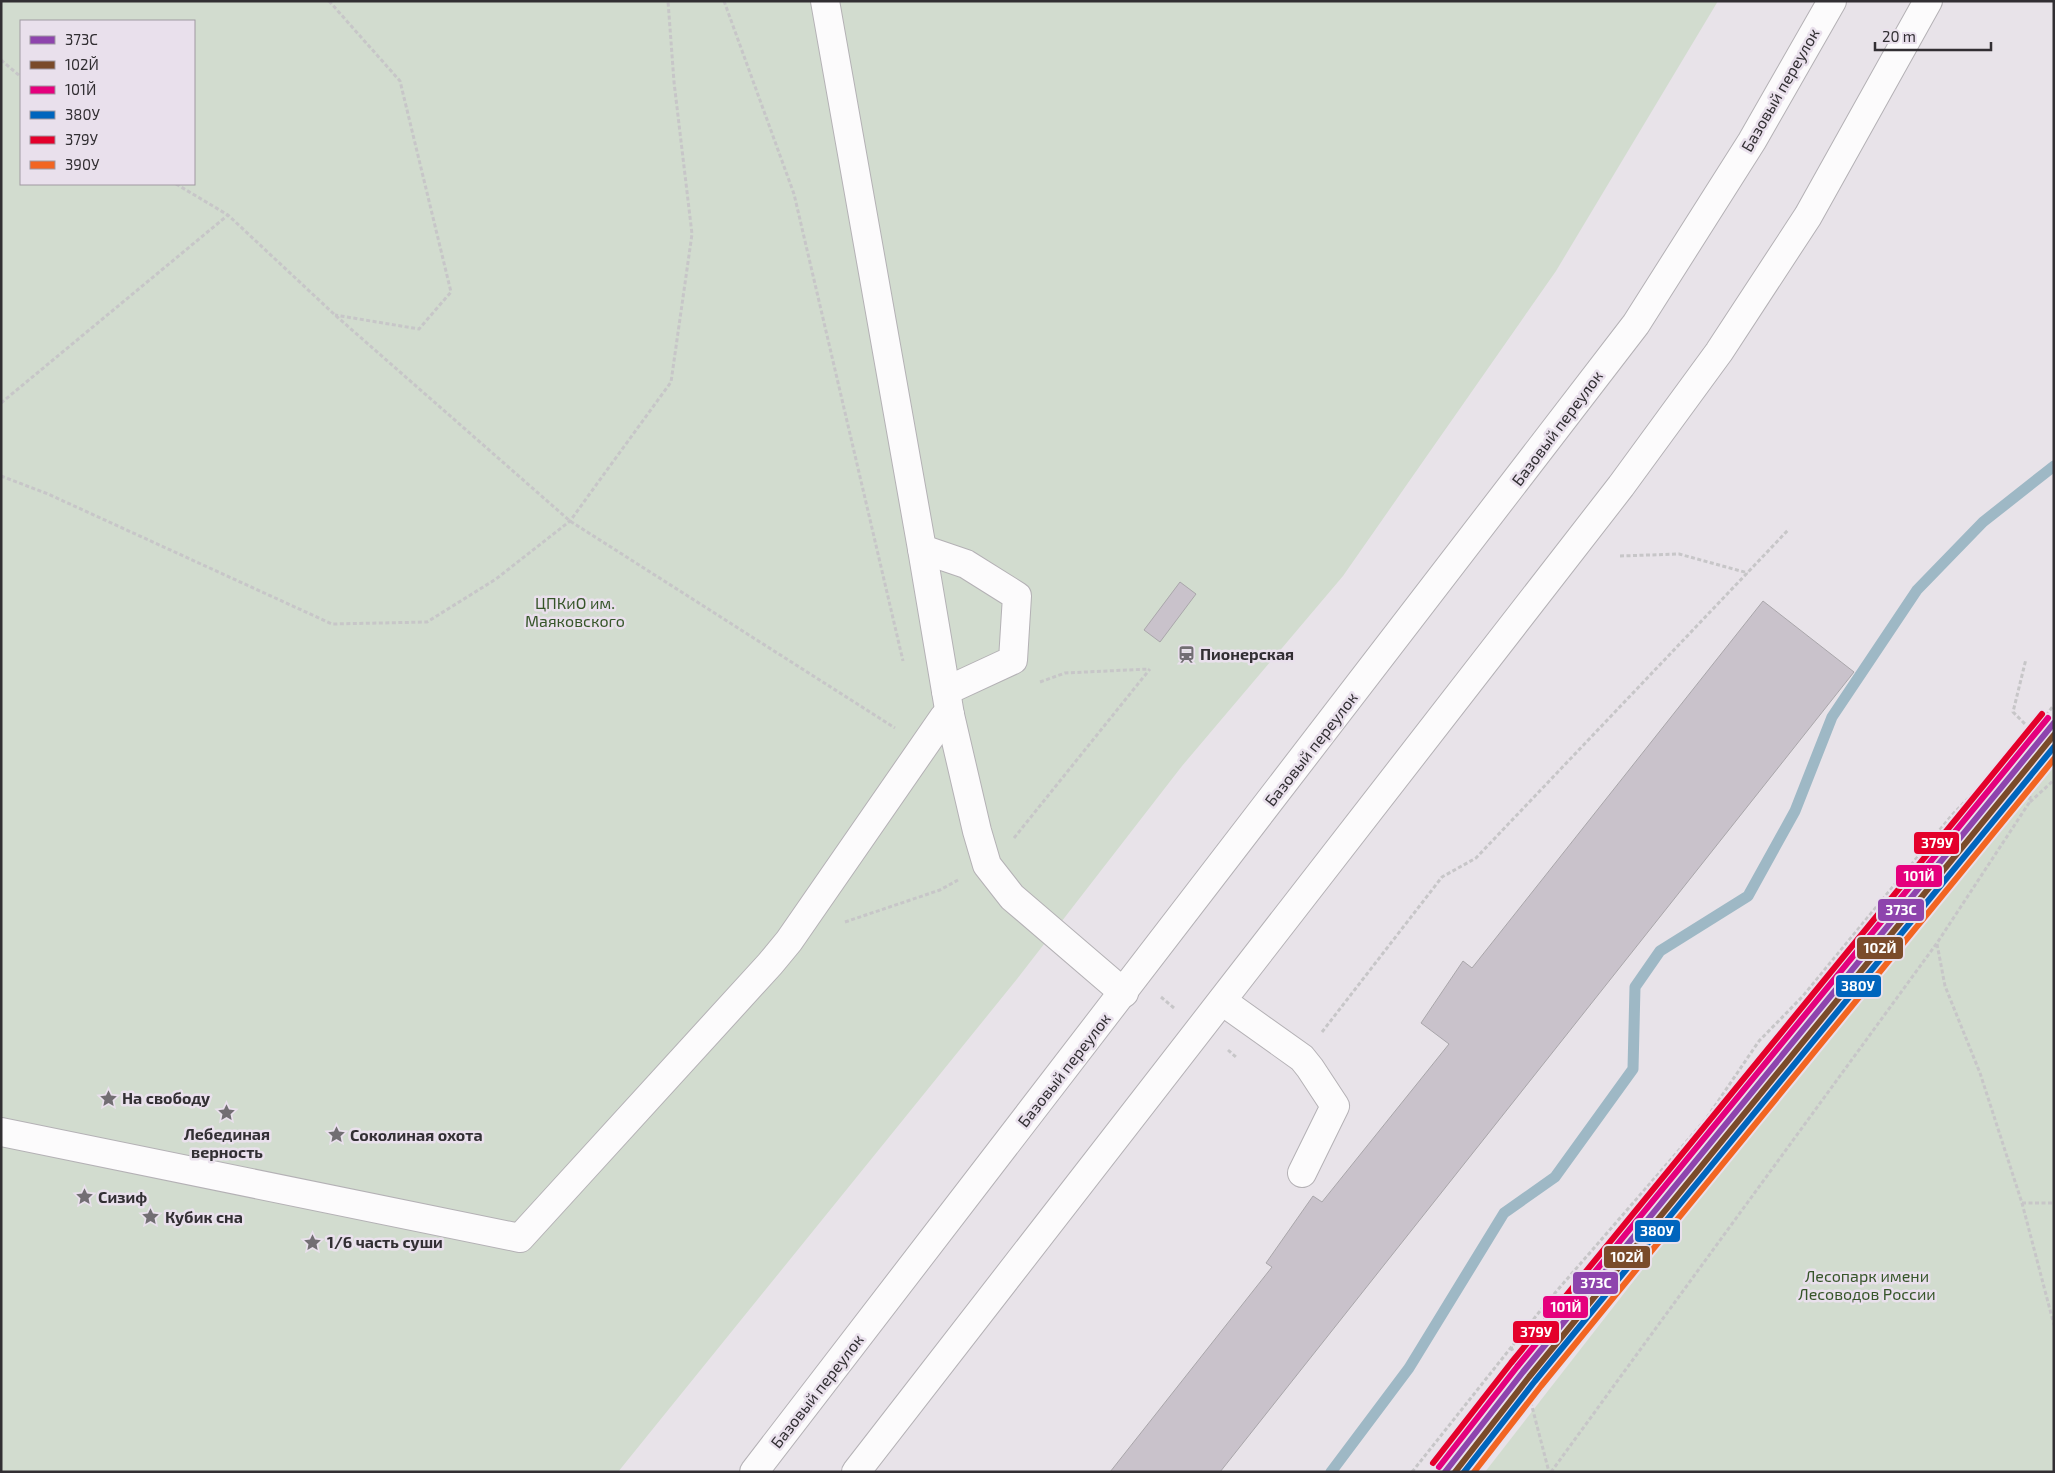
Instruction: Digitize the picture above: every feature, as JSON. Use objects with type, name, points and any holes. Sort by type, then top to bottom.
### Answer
[{"type":"main road","points":[[825,1],[948,703],[977,831],[987,864],[1012,897],[1130,985]]},
{"type":"main road","name":"Базовый переулок","points":[[754,1472],[1636,324],[1752,140],[1832,1]]},
{"type":"main road","points":[[856,1472],[1621,486],[1719,352],[1808,216],[1928,1]]},
{"type":"main road","points":[[1,1132],[520,1238],[790,940],[944,717],[948,703],[1013,660],[1017,596],[966,564],[922,550]]},
{"type":"main road","points":[[1222,1001],[1302,1058],[1335,1106],[1302,1174]]},
{"type":"path","points":[[329,1],[400,81],[451,292],[419,329],[335,315]]},
{"type":"path","points":[[1,476],[48,494],[332,624],[427,622],[496,580],[570,521],[670,382],[692,234],[674,82],[668,1]]},
{"type":"path","points":[[724,1],[794,194],[905,668]]},
{"type":"path","points":[[1,60],[20,76]]},
{"type":"path","points":[[178,185],[228,215],[335,315],[570,521],[923,746]]},
{"type":"path","points":[[1,403],[228,215]]},
{"type":"path","points":[[1302,1058],[1442,877],[1476,858],[1789,529]]},
{"type":"path","points":[[1620,556],[1679,554],[1748,573]]},
{"type":"path","points":[[2026,659],[2012,712],[2041,738],[2029,803]]},
{"type":"path","points":[[1038,683],[1065,673],[1150,669]]},
{"type":"path","points":[[1412,1472],[1554,1294],[1706,1119],[1759,1041],[1803,996],[1952,815],[2033,732],[2054,705]]},
{"type":"path","points":[[1550,1472],[1937,943],[2029,803],[2054,780]]},
{"type":"path","points":[[1937,943],[1945,986],[1980,1073],[2022,1203],[2054,1325]]},
{"type":"path","points":[[1130,985],[1200,1029],[1237,1058]]},
{"type":"path","points":[[2022,1203],[2054,1203]]},
{"type":"path","points":[[1511,1347],[1523,1372],[1550,1472]]},
{"type":"green space","name":"ЦПКиО им. Маяковского","points":[[1,1],[1718,1],[1556,271],[1343,576],[1182,766],[1017,979],[618,1472],[1,1472]]},
{"type":"green space","name":"Лесопарк имени Лесоводов России","points":[[2054,750],[2054,1472],[1485,1472],[2003,806]]},
{"type":"building","points":[[1180,582],[1196,594],[1160,642],[1144,630]]},
{"type":"building","points":[[1763,601],[1854,672],[1220,1472],[1110,1472],[1272,1267],[1266,1263],[1313,1196],[1322,1202],[1449,1044],[1421,1023],[1463,961],[1472,968]]},
{"type":"waterway","points":[[1331,1472],[1409,1368],[1504,1213],[1555,1177],[1633,1069],[1635,987],[1660,951],[1748,896],[1795,811],[1832,717],[1917,590],[1983,522],[2054,466]]},
{"type":"transit line","name":"379У","points":[[1433,1463],[1511,1363],[2042,714]]},
{"type":"transit line","name":"101Й","points":[[1439,1467],[1517,1367],[2048,718]]},
{"type":"transit line","name":"373C","points":[[1445,1472],[1523,1372],[2054,723]]},
{"type":"transit line","name":"102Й","points":[[1455,1472],[1529,1377],[2054,735]]},
{"type":"transit line","name":"380У","points":[[1464,1472],[1535,1381],[2054,747]]},
{"type":"transit line","name":"390У","points":[[1474,1472],[1541,1386],[2054,759]]},
{"type":"place","name":"Пионерская","points":[[1186,654]]},
{"type":"place","name":"На свободу","points":[[108,1098]]},
{"type":"place","name":"Лебединая верность","points":[[227,1113]]},
{"type":"place","name":"Соколиная охота","points":[[336,1135]]},
{"type":"place","name":"Сизиф","points":[[84,1197]]},
{"type":"place","name":"Кубик сна","points":[[151,1217]]},
{"type":"place","name":"1/6 часть суши","points":[[313,1242]]}]
